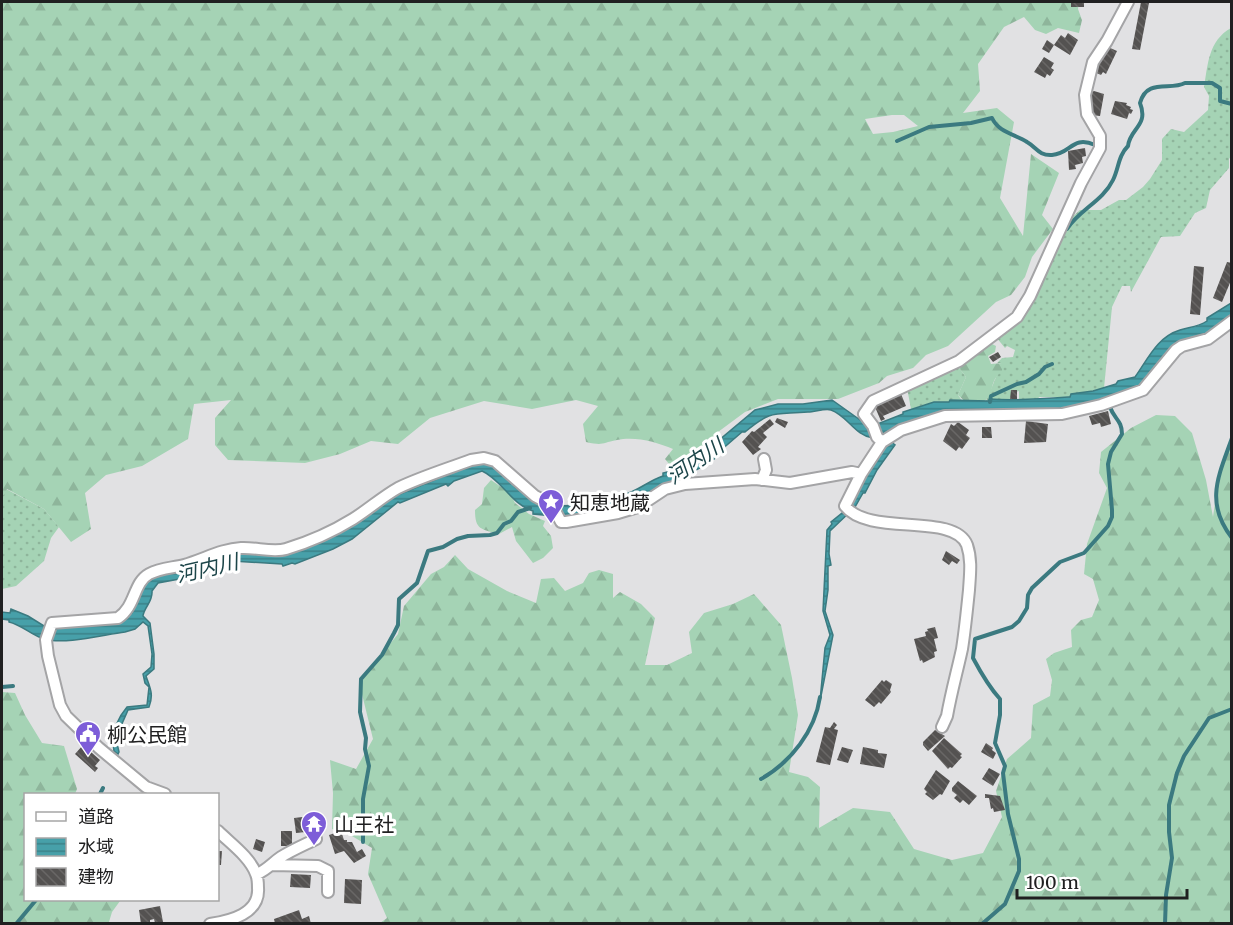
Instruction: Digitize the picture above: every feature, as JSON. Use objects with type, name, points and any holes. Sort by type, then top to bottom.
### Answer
[{"type":"street","points":[[884,438],[864,414],[873,401],[959,361],[1017,317],[1030,296],[1081,183],[1100,148],[1100,136],[1087,114],[1085,94],[1093,62],[1128,2]]},
{"type":"street","points":[[942,727],[947,716],[967,614],[971,561],[966,542],[954,532],[936,526],[891,523],[848,510],[861,474],[884,438],[919,423],[945,416],[1062,414],[1119,399],[1143,390],[1176,350],[1182,346],[1208,339],[1232,321]]},
{"type":"street","points":[[160,793],[146,787],[99,748],[66,716],[51,676],[46,640],[52,623],[118,618],[130,606],[139,585],[146,576],[153,572],[183,565],[228,549],[282,550],[317,538],[354,519],[375,502],[399,488],[471,460],[484,458],[495,461],[535,496],[552,505],[561,522],[618,513],[638,507],[665,489],[685,484],[735,480],[790,483],[852,472],[861,474]]},
{"type":"street","points":[[762,480],[766,470],[764,459]]},
{"type":"street","points":[[210,924],[228,921],[249,911],[259,896],[257,874],[219,832]]},
{"type":"street","points":[[257,874],[294,848],[316,840]]},
{"type":"street","points":[[272,865],[318,866],[328,871],[328,892]]},
{"type":"green space","points":[[2,2],[1079,2],[1078,9],[1082,20],[1079,33],[1058,28],[1046,34],[1035,30],[1024,17],[1004,27],[978,64],[980,91],[963,113],[997,108],[1014,122],[1000,198],[1023,236],[1031,154],[1059,173],[1042,215],[1053,229],[1032,257],[1025,277],[1011,295],[996,302],[948,346],[926,355],[913,368],[887,376],[879,383],[838,399],[778,399],[745,412],[718,432],[699,454],[679,468],[669,464],[665,459],[673,449],[653,442],[631,439],[600,444],[586,442],[583,424],[598,406],[576,400],[532,409],[484,401],[430,418],[398,444],[371,441],[340,454],[305,463],[228,460],[215,445],[215,418],[231,400],[194,404],[188,439],[142,466],[106,475],[85,493],[91,529],[71,542],[44,509],[7,489],[2,497]],"holes":[[[904,115],[918,126],[873,134],[865,119]]]},
{"type":"green space","points":[[1231,28],[1232,155],[1229,159],[1229,168],[1210,190],[1206,208],[1195,213],[1180,236],[1161,237],[1131,292],[1130,286],[1122,286],[1112,307],[1104,388],[1071,394],[1071,397],[1039,397],[1038,399],[1019,400],[1019,391],[1013,393],[1009,400],[990,399],[986,401],[1002,363],[997,363],[1002,358],[1013,357],[1015,350],[1007,346],[1005,348],[996,337],[1014,323],[1067,222],[1080,210],[1101,210],[1119,200],[1126,200],[1150,179],[1162,160],[1162,139],[1171,129],[1184,132],[1208,110],[1209,96],[1204,87],[1210,54],[1223,33]]},
{"type":"green space","points":[[988,342],[996,346],[995,352],[988,356],[991,364],[1002,363],[1002,371],[997,376],[986,400],[971,407],[958,395],[966,377],[957,365]]},
{"type":"green space","points":[[957,365],[966,377],[958,395],[963,402],[950,400],[949,402],[934,402],[911,409],[907,388]]},
{"type":"green space","points":[[1231,412],[1231,923],[380,923],[387,918],[368,874],[372,848],[352,836],[332,829],[333,793],[330,760],[356,769],[373,739],[359,682],[398,634],[404,606],[431,574],[444,567],[455,555],[468,569],[507,591],[536,603],[541,579],[554,578],[565,591],[583,583],[589,573],[599,570],[613,574],[613,598],[620,592],[641,604],[655,618],[645,665],[667,665],[692,653],[689,632],[704,613],[733,604],[754,594],[781,625],[798,715],[789,772],[808,777],[820,787],[819,828],[853,808],[890,812],[914,849],[952,860],[983,853],[1002,817],[996,791],[1007,759],[1031,738],[1033,705],[1050,696],[1052,680],[1046,659],[1054,653],[1072,647],[1071,630],[1081,620],[1092,617],[1099,600],[1093,579],[1084,574],[1087,544],[1107,488],[1099,473],[1101,452],[1131,428],[1156,415],[1175,416],[1192,433],[1206,480],[1213,517],[1218,482],[1230,441]]},
{"type":"green space","points":[[491,480],[510,493],[515,503],[529,514],[545,521],[543,526],[551,536],[553,548],[543,558],[533,563],[516,541],[512,527],[499,534],[480,528],[478,525],[475,510],[482,504],[484,488]]},
{"type":"green space","points":[[6,489],[44,509],[59,527],[51,538],[44,561],[16,586],[2,589],[2,497]]},
{"type":"green space","points":[[2,692],[15,693],[42,743],[64,746],[77,789],[75,793],[24,793],[24,901],[120,901],[112,912],[109,922],[2,923]]},
{"type":"water","name":"河内川","points":[[1231,303],[1231,317],[1203,337],[1176,345],[1161,360],[1145,385],[1108,398],[1071,407],[1036,411],[953,411],[907,422],[873,438],[861,433],[842,416],[831,410],[768,416],[742,432],[714,459],[711,458],[700,468],[670,484],[666,483],[647,497],[625,507],[564,517],[533,514],[533,511],[519,503],[482,471],[454,481],[448,486],[446,484],[398,502],[352,539],[295,564],[283,566],[282,564],[232,561],[201,575],[158,583],[152,591],[143,616],[150,623],[154,654],[154,669],[146,676],[151,691],[149,707],[128,710],[118,735],[118,754],[114,751],[113,739],[120,717],[127,707],[147,705],[149,687],[145,683],[143,674],[151,667],[152,654],[148,626],[143,622],[135,629],[125,632],[53,641],[39,637],[9,620],[2,619],[2,612],[10,613],[11,609],[44,626],[55,629],[121,620],[132,613],[142,587],[154,577],[198,566],[230,554],[281,556],[309,547],[342,532],[395,496],[476,463],[492,465],[535,503],[557,506],[582,505],[582,502],[622,498],[623,495],[663,476],[663,473],[694,461],[755,410],[778,404],[803,404],[832,400],[870,427],[903,414],[903,412],[934,402],[1070,397],[1071,394],[1093,391],[1135,377],[1154,349],[1165,338],[1172,333],[1204,323],[1207,318]]},
{"type":"water","points":[[890,441],[895,445],[877,470],[865,493],[855,507],[830,531],[831,565],[828,566],[825,611],[833,635],[820,701],[825,648],[830,635],[823,611],[827,530],[831,522],[852,505],[853,497],[884,446]]},
{"type":"building","points":[[1071,2],[1084,2],[1084,7],[1071,7]]},
{"type":"building","points":[[1141,2],[1149,3],[1140,50],[1132,49]]},
{"type":"building","points":[[1068,33],[1078,40],[1070,55],[1054,45],[1061,35],[1065,38]]},
{"type":"building","points":[[1047,40],[1054,45],[1049,53],[1042,49]]},
{"type":"building","points":[[1108,47],[1117,51],[1106,74],[1103,72],[1101,75],[1094,72]]},
{"type":"building","points":[[1044,57],[1054,63],[1051,68],[1054,70],[1050,76],[1047,74],[1045,78],[1034,72]]},
{"type":"building","points":[[1094,91],[1104,94],[1100,116],[1090,115],[1088,109]]},
{"type":"building","points":[[1115,101],[1127,103],[1126,105],[1133,110],[1127,119],[1111,114]]},
{"type":"building","points":[[1085,148],[1086,156],[1082,157],[1083,163],[1075,165],[1076,169],[1069,170],[1068,151]]},
{"type":"building","points":[[1227,262],[1232,263],[1232,278],[1222,302],[1213,298]]},
{"type":"building","points":[[1194,266],[1204,267],[1200,315],[1190,314]]},
{"type":"building","points":[[998,352],[1001,357],[993,362],[989,357]]},
{"type":"building","points":[[1011,390],[1017,390],[1017,399],[1010,399]]},
{"type":"building","points":[[901,394],[906,406],[883,416],[885,419],[881,421],[875,407]]},
{"type":"building","points":[[1108,411],[1111,424],[1101,427],[1100,423],[1092,425],[1089,416]]},
{"type":"building","points":[[777,418],[788,422],[785,428],[775,422]]},
{"type":"building","points":[[770,419],[774,424],[763,433],[767,437],[758,447],[761,449],[753,455],[742,442],[752,431],[754,432]]},
{"type":"building","points":[[1026,421],[1048,424],[1046,442],[1024,443]]},
{"type":"building","points":[[958,422],[969,430],[966,435],[970,438],[962,449],[959,447],[956,451],[943,441],[951,424],[954,426]]},
{"type":"building","points":[[982,427],[991,427],[992,438],[982,438]]},
{"type":"building","points":[[946,551],[960,560],[957,564],[952,561],[949,565],[942,560]]},
{"type":"building","points":[[935,627],[938,638],[934,639],[937,651],[934,652],[935,657],[923,663],[922,660],[920,661],[914,639],[926,636],[927,629]]},
{"type":"building","points":[[882,680],[892,684],[891,692],[881,704],[879,702],[874,707],[865,700]]},
{"type":"building","points":[[834,722],[837,725],[834,729],[838,730],[830,765],[816,762],[825,727],[830,728]]},
{"type":"building","points":[[935,730],[945,736],[928,751],[923,742]]},
{"type":"building","points":[[944,738],[962,754],[952,768],[948,769],[932,751]]},
{"type":"building","points":[[986,743],[996,753],[993,759],[981,752]]},
{"type":"building","name":"柳公民館","points":[[83,745],[100,760],[95,766],[98,768],[95,772],[75,754]]},
{"type":"building","points":[[842,747],[853,750],[848,763],[837,760]]},
{"type":"building","points":[[863,747],[887,754],[884,768],[860,764]]},
{"type":"building","points":[[989,768],[1000,774],[993,786],[982,779]]},
{"type":"building","points":[[936,770],[950,781],[942,795],[940,794],[933,800],[925,794],[927,792],[924,789]]},
{"type":"building","points":[[958,781],[977,796],[969,805],[963,800],[960,803],[954,798],[957,795],[952,788]]},
{"type":"building","points":[[985,794],[1000,796],[1005,810],[994,812]]},
{"type":"building","points":[[317,812],[317,816],[324,815],[326,830],[296,833],[294,818],[311,816],[310,813]]},
{"type":"building","points":[[281,831],[292,831],[292,846],[281,846]]},
{"type":"building","points":[[341,831],[344,840],[352,842],[357,852],[362,849],[366,856],[354,863],[344,851],[335,854],[329,835]]},
{"type":"building","points":[[256,839],[265,842],[262,852],[253,849]]},
{"type":"building","points":[[219,851],[222,851],[221,865],[219,865]]},
{"type":"building","points":[[291,874],[311,875],[310,888],[290,887]]},
{"type":"building","points":[[345,879],[362,880],[361,904],[344,903]]},
{"type":"building","points":[[160,906],[163,922],[155,923],[154,919],[150,920],[150,923],[141,924],[139,910]]},
{"type":"building","points":[[299,910],[302,919],[309,916],[311,924],[275,924],[274,919]]},
{"type":"waterway","points":[[1067,229],[1109,187],[1122,154],[1141,122],[1140,103],[1148,90],[1185,83],[1212,83],[1220,88],[1220,101],[1232,104]]},
{"type":"waterway","points":[[897,141],[929,127],[971,123],[992,118],[1003,130],[1044,154],[1058,154],[1081,142],[1095,145]]},
{"type":"waterway","points":[[990,402],[991,396],[1026,382],[1052,364]]},
{"type":"waterway","points":[[982,924],[1005,904],[1019,871],[1019,859],[1008,814],[1003,773],[1005,766],[995,743],[1000,715],[1000,699],[985,680],[973,658],[975,639],[1012,627],[1027,608],[1028,595],[1032,588],[1060,562],[1084,553],[1108,526],[1112,517],[1108,464],[1111,452],[1122,434],[1121,426],[1110,407]]},
{"type":"waterway","points":[[1232,438],[1219,476],[1216,500],[1223,525],[1232,538]]},
{"type":"waterway","points":[[363,842],[363,799],[369,766],[360,712],[361,679],[382,655],[398,625],[399,599],[417,583],[428,551],[468,536],[497,533],[518,512],[530,508]]},
{"type":"waterway","points":[[2,687],[13,686]]},
{"type":"waterway","points":[[761,779],[782,764],[800,744],[813,722],[820,697]]},
{"type":"waterway","points":[[1165,924],[1166,895],[1172,858],[1169,805],[1177,773],[1184,756],[1209,718],[1232,709]]},
{"type":"waterway","points":[[100,793],[103,788]]},
{"type":"waterway","points":[[16,924],[35,901]]},
{"type":"waterway","points":[[947,924],[956,924]]},
{"type":"place","name":"知恵地蔵","points":[[551,525]]},
{"type":"place","name":"柳公民館","points":[[88,757]]},
{"type":"place","name":"山王社","points":[[314,847]]}]
